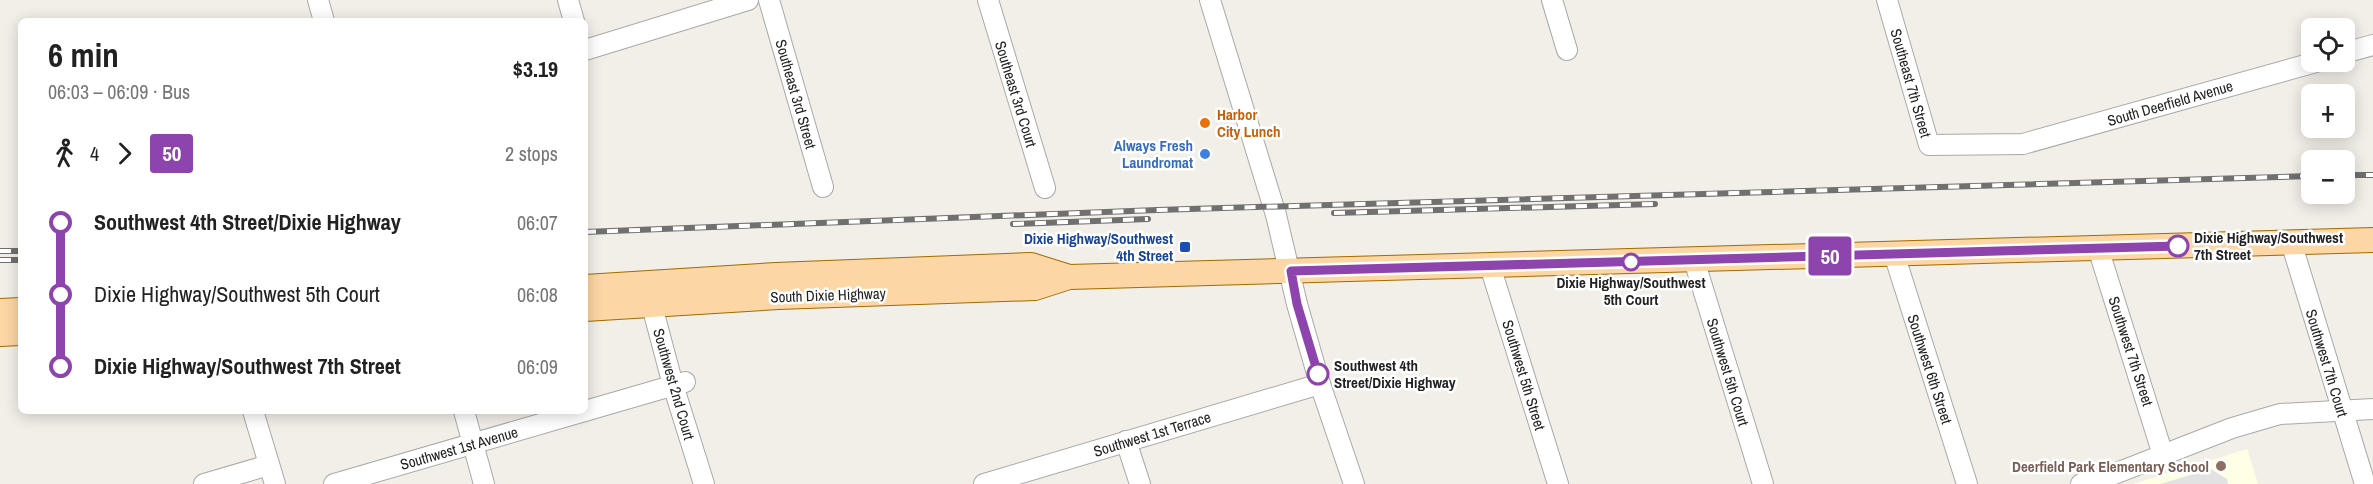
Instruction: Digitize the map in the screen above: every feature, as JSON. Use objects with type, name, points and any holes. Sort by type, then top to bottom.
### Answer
[{"type":"main road","name":"South Dixie Highway","points":[[588,308],[648,294],[776,275],[1030,266],[1069,277],[2373,240]]},
{"type":"main road","name":"South Dixie Highway","points":[[588,287],[648,294]]},
{"type":"main road","points":[[0,311],[18,310]]},
{"type":"main road","points":[[0,334],[18,333]]},
{"type":"street","points":[[318,0],[323,18]]},
{"type":"street","points":[[568,0],[573,18]]},
{"type":"street","points":[[588,49],[748,0]]},
{"type":"street","name":"Southeast 3rd Street","points":[[769,0],[823,187]]},
{"type":"street","name":"Southeast 3rd Court","points":[[988,0],[1045,188]]},
{"type":"street","points":[[1210,0],[1291,271],[1297,304],[1320,384],[1353,484]]},
{"type":"street","points":[[1552,0],[1567,50]]},
{"type":"street","name":"Southeast 7th Street","points":[[1887,0],[1929,145],[2023,144]]},
{"type":"street","points":[[2355,51],[2373,45]]},
{"type":"street","name":"South Deerfield Avenue","points":[[2023,144],[2301,66]]},
{"type":"street","name":"Southwest 7th Court","points":[[2291,242],[2365,484]]},
{"type":"street","name":"Southwest 7th Street","points":[[2098,248],[2163,455]]},
{"type":"street","name":"Southwest 6th Street","points":[[1894,254],[1967,484]]},
{"type":"street","name":"Southwest 5th Court","points":[[1694,260],[1763,484]]},
{"type":"street","name":"Southwest 5th Street","points":[[1490,266],[1558,484]]},
{"type":"street","name":"Southwest 2nd Court","points":[[648,294],[679,384],[704,484]]},
{"type":"street","name":"Southwest 1st Avenue","points":[[588,410],[679,384]]},
{"type":"street","name":"Southwest 1st Terrace","points":[[984,484],[1320,384]]},
{"type":"street","points":[[2081,484],[2232,428],[2280,414],[2373,409]]},
{"type":"street","points":[[254,414],[275,484]]},
{"type":"street","points":[[465,414],[484,484]]},
{"type":"street","name":"Southwest 1st Avenue","points":[[334,484],[575,414]]},
{"type":"street","points":[[1126,441],[1140,484]]},
{"type":"street","points":[[204,484],[269,465]]},
{"type":"shaded area","name":"Deerfield Park Elementary School","points":[[2247,449],[2258,484],[2133,484]]},
{"type":"shaded area","points":[[2211,469],[2227,479],[2228,484],[2160,484]]},
{"type":"railway","points":[[2355,175],[2373,175]]},
{"type":"railway","points":[[588,232],[1157,210],[2301,176]]},
{"type":"railway","points":[[1334,213],[1655,204]]},
{"type":"railway","points":[[1013,224],[1148,219]]},
{"type":"railway","points":[[0,251],[18,251]]},
{"type":"railway","points":[[0,260],[18,260]]},
{"type":"bus line","name":"50","points":[[1318,374],[1297,304],[1291,271],[2178,246]]},
{"type":"place","name":"Harbor City Lunch","points":[[1205,123]]},
{"type":"place","name":"Always Fresh Laundromat","points":[[1205,154]]},
{"type":"place","name":"Dixie Highway/Southwest 7th Street","points":[[2178,246]]},
{"type":"place","name":"Dixie Highway/Southwest 4th Street","points":[[1185,247]]},
{"type":"place","name":"Dixie Highway/Southwest 5th Court","points":[[1631,262]]},
{"type":"place","name":"Southwest 4th Street/Dixie Highway","points":[[1318,374]]},
{"type":"place","name":"Deerfield Park Elementary School","points":[[2221,466]]}]
